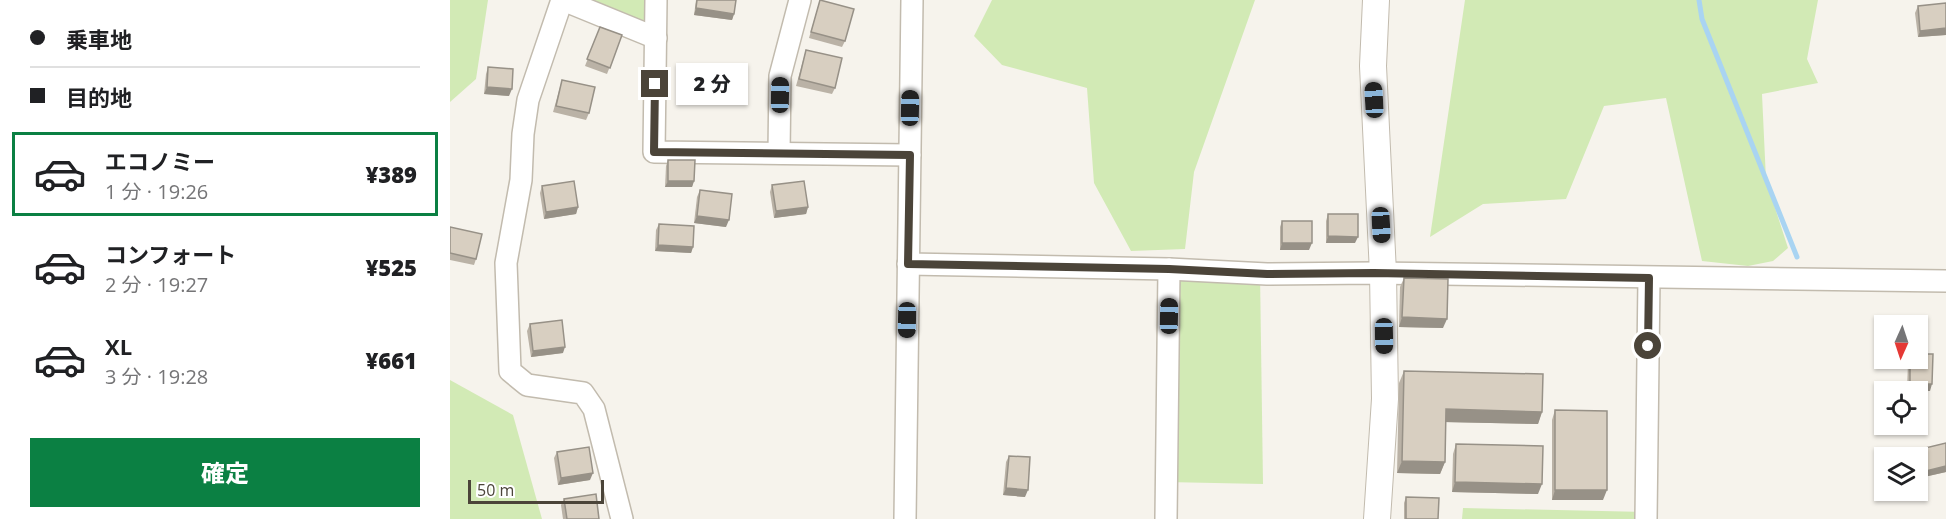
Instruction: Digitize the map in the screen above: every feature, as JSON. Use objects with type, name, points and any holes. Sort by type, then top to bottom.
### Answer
[{"type":"street","points":[[622,519],[594,409],[583,393],[527,386],[510,371],[507,262],[521,180],[522,134],[528,100],[563,0],[656,38]]},
{"type":"street","points":[[656,0],[654,152],[910,155]]},
{"type":"street","points":[[779,153],[780,76],[800,0]]},
{"type":"street","points":[[905,519],[912,0]]},
{"type":"street","points":[[1376,0],[1373,66],[1383,273],[1385,399],[1377,519]]},
{"type":"street","points":[[908,264],[1169,269],[1267,274],[1383,273],[1946,281]]},
{"type":"street","points":[[1166,519],[1169,269]]},
{"type":"street","points":[[1646,519],[1649,278]]},
{"type":"green space","points":[[450,0],[488,0],[476,79],[450,102]]},
{"type":"green space","points":[[563,0],[656,0],[656,38]]},
{"type":"green space","points":[[992,0],[1255,0],[1194,172],[1185,249],[1131,251],[1094,183],[1087,88],[1002,65],[974,36]]},
{"type":"green space","points":[[1465,0],[1818,0],[1807,59],[1818,83],[1762,94],[1766,180],[1788,248],[1773,261],[1748,266],[1702,261],[1666,98],[1604,106],[1566,199],[1483,204],[1430,237]]},
{"type":"green space","points":[[1169,269],[1260,273],[1263,484],[1166,482]]},
{"type":"green space","points":[[450,380],[513,415],[542,519],[450,519]]},
{"type":"green space","points":[[1463,508],[1646,512],[1645,519],[1462,519]]},
{"type":"building","points":[[697,0],[736,0],[734,14],[696,8]]},
{"type":"building","points":[[820,0],[854,9],[845,41],[811,32]]},
{"type":"building","points":[[1946,3],[1946,28],[1920,31],[1918,6]]},
{"type":"building","points":[[600,27],[622,35],[610,68],[587,59]]},
{"type":"building","points":[[806,50],[842,58],[835,88],[799,79]]},
{"type":"building","points":[[488,67],[513,69],[512,89],[487,87]]},
{"type":"building","points":[[562,80],[595,87],[589,113],[556,106]]},
{"type":"building","points":[[668,160],[695,160],[694,181],[668,181]]},
{"type":"building","points":[[574,181],[578,207],[546,212],[542,186]]},
{"type":"building","points":[[804,181],[808,207],[776,211],[772,185]]},
{"type":"building","points":[[700,190],[732,194],[729,220],[697,216]]},
{"type":"building","points":[[1328,214],[1358,214],[1358,237],[1328,236]]},
{"type":"building","points":[[1282,221],[1312,221],[1312,243],[1282,243]]},
{"type":"building","points":[[659,224],[694,226],[693,247],[658,245]]},
{"type":"building","points":[[450,227],[482,234],[476,259],[450,253]]},
{"type":"building","points":[[1404,278],[1448,279],[1447,319],[1402,317]]},
{"type":"building","points":[[562,320],[565,347],[533,351],[530,324]]},
{"type":"building","points":[[1928,354],[1933,354],[1932,384],[1928,384],[1928,381],[1910,381],[1910,369],[1928,369]]},
{"type":"building","points":[[1404,371],[1543,374],[1542,412],[1446,409],[1445,462],[1402,461]]},
{"type":"building","points":[[1555,410],[1607,411],[1607,490],[1555,490]]},
{"type":"building","points":[[1946,443],[1946,466],[1928,470],[1928,447]]},
{"type":"building","points":[[1456,444],[1543,446],[1542,484],[1455,482]]},
{"type":"building","points":[[589,447],[593,473],[561,478],[557,452]]},
{"type":"building","points":[[1009,456],[1030,457],[1028,490],[1006,488]]},
{"type":"building","points":[[596,494],[599,519],[567,519],[564,499]]},
{"type":"building","points":[[1406,497],[1439,498],[1438,519],[1406,519]]},
{"type":"waterway","points":[[1699,0],[1702,19],[1797,257]]},
{"type":"route","points":[[655,84],[654,152],[910,155],[908,264],[1169,269],[1267,274],[1374,273],[1649,278],[1648,346]]}]
